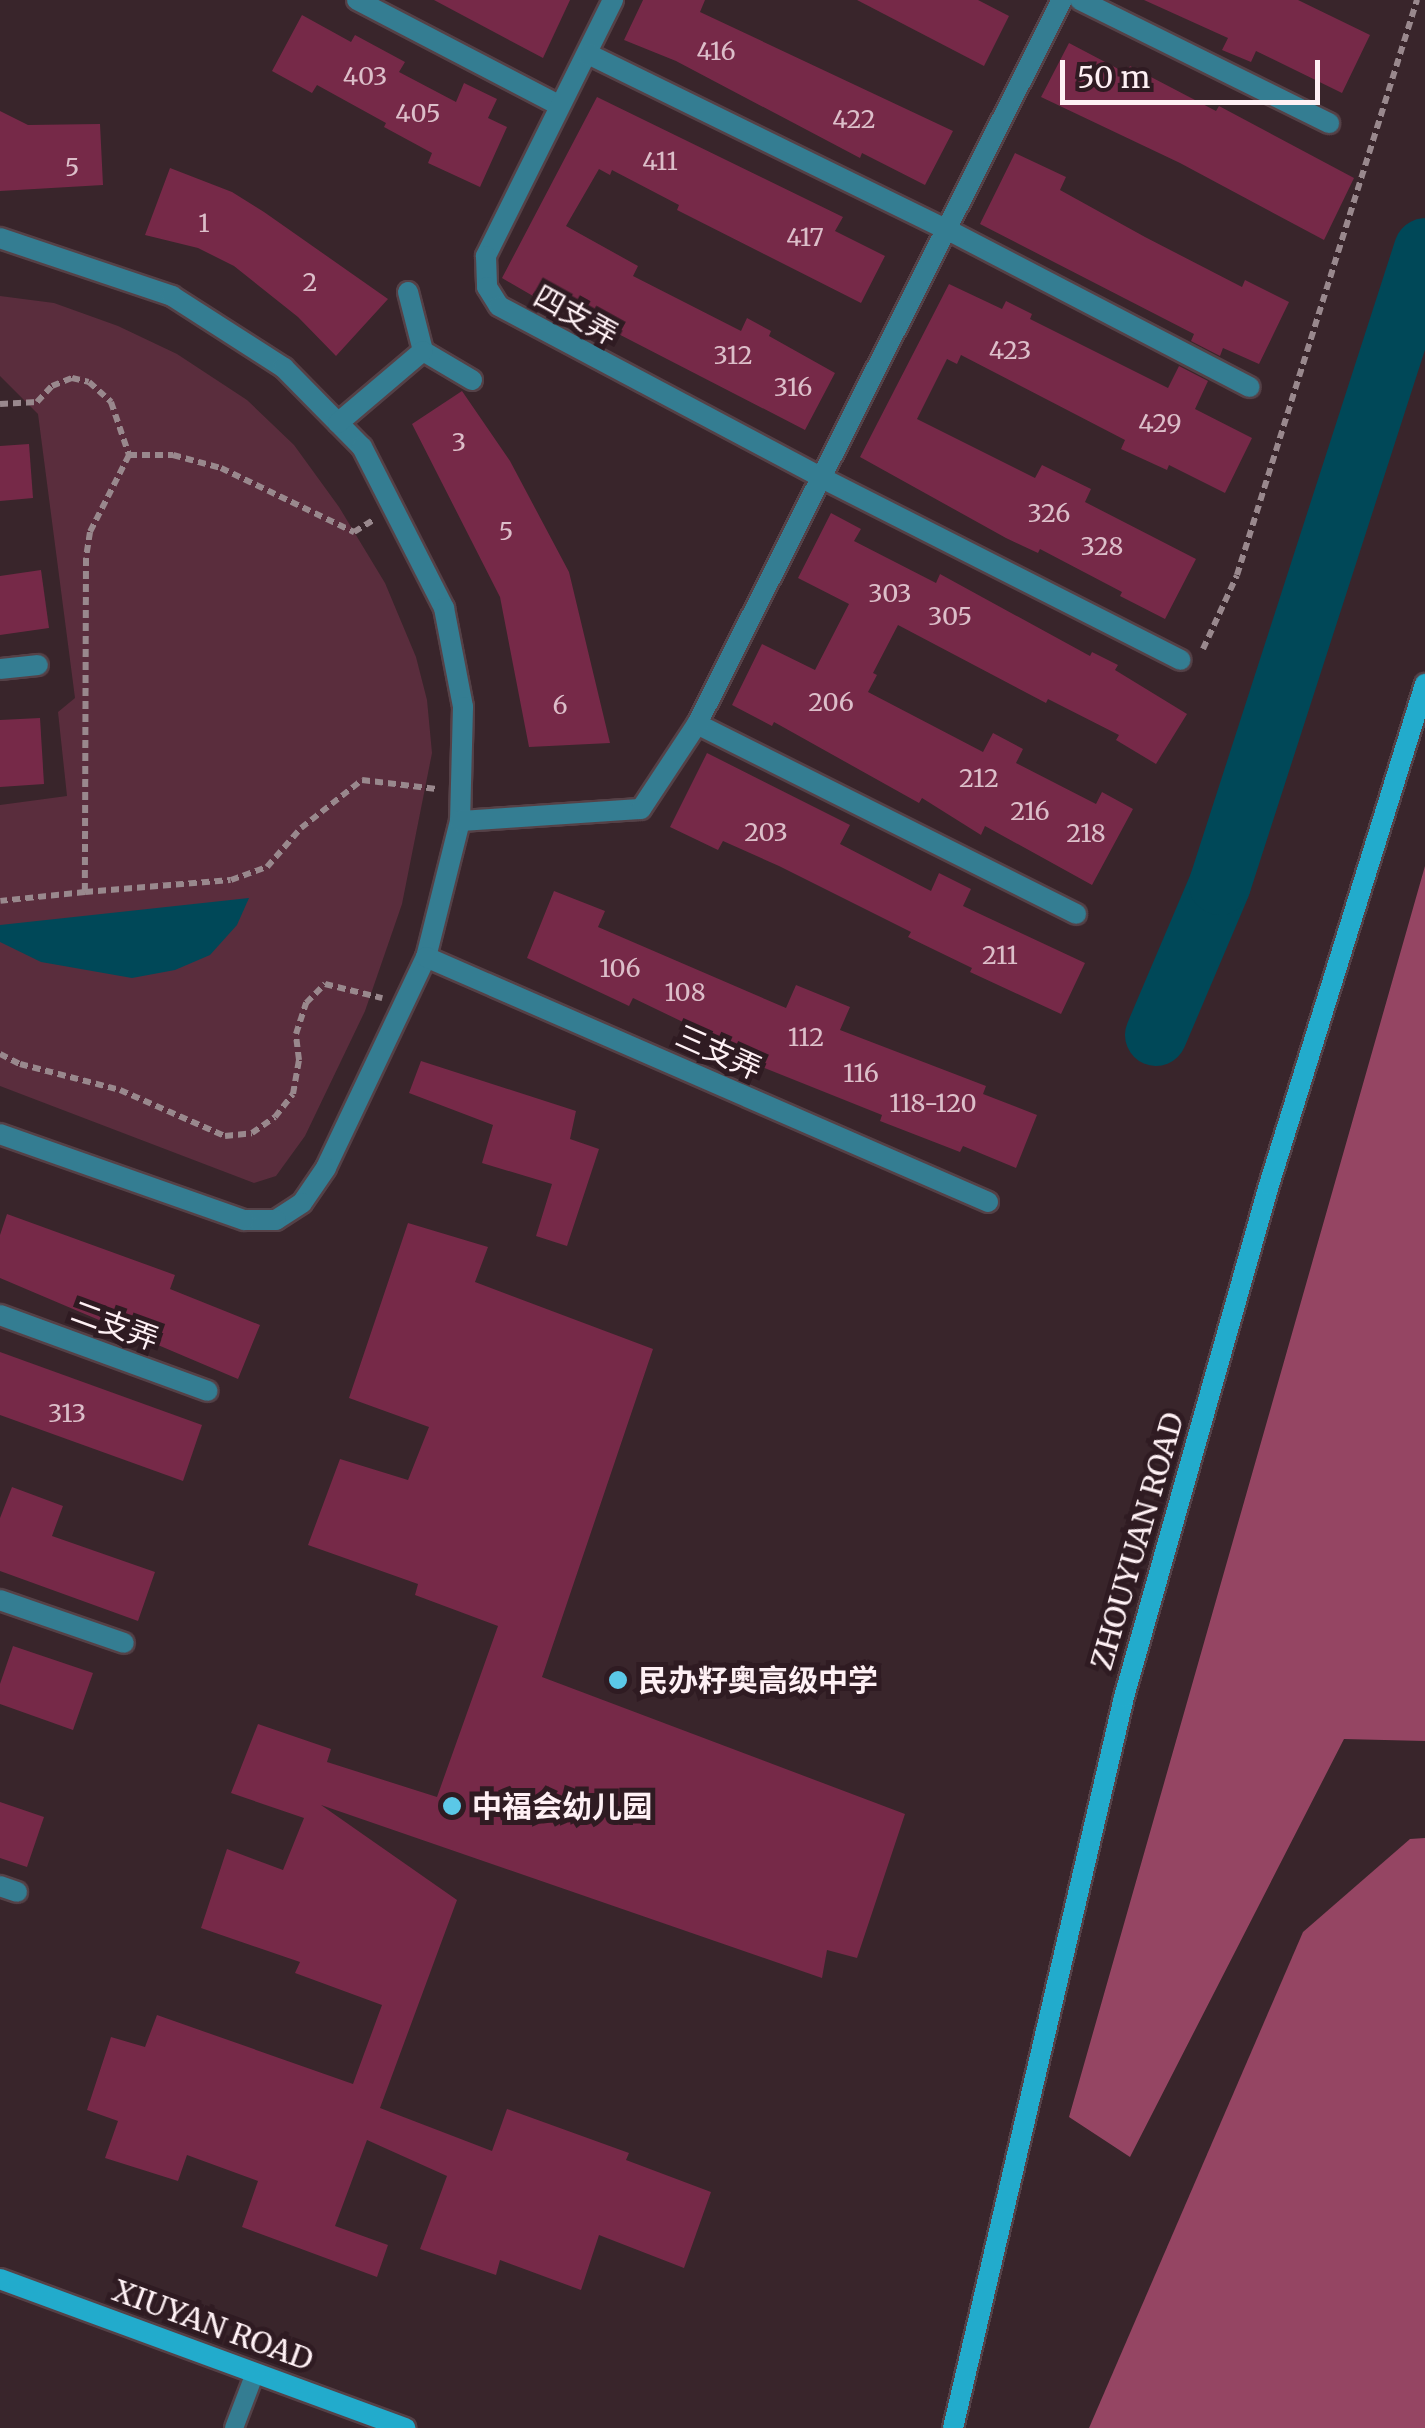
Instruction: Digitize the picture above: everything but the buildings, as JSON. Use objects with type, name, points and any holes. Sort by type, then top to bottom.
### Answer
[{"type":"street","points":[[357,0],[560,105]]},
{"type":"street","name":"四支弄","points":[[613,0],[486,256],[487,288],[499,306],[524,323],[822,478],[1180,660]]},
{"type":"street","points":[[460,821],[641,810],[697,724],[1062,0]]},
{"type":"street","points":[[1080,0],[1329,123]]},
{"type":"street","points":[[588,54],[948,230],[1250,387]]},
{"type":"street","points":[[0,238],[172,296],[284,368],[362,447],[444,608],[463,707],[460,821],[426,957],[326,1168],[302,1202],[276,1220],[244,1220],[0,1134]]},
{"type":"street","points":[[408,292],[423,351],[472,380]]},
{"type":"street","points":[[338,423],[423,351]]},
{"type":"street","points":[[0,669],[38,665]]},
{"type":"street","name":"ZHOUYUAN ROAD","points":[[953,2428],[1124,1696],[1269,1185],[1425,684]]},
{"type":"street","points":[[697,724],[1076,914]]},
{"type":"street","name":"三支弄","points":[[426,957],[988,1202]]},
{"type":"street","name":"二支弄","points":[[0,1315],[208,1391]]},
{"type":"street","points":[[0,1600],[124,1644]]},
{"type":"street","name":"XIUYAN ROAD","points":[[2,2284],[405,2428]]},
{"type":"lane","points":[[234,2428],[256,2373]]},
{"type":"path","points":[[1180,660],[1198,661],[1237,575],[1418,0]]},
{"type":"path","points":[[0,404],[37,402],[52,386],[72,378],[89,382],[112,402],[129,454],[90,532],[86,558],[85,892]]},
{"type":"path","points":[[129,454],[173,455],[222,468],[354,532],[393,508]]},
{"type":"path","points":[[0,901],[232,880],[266,867],[301,828],[362,780],[461,793]]},
{"type":"path","points":[[0,1054],[20,1064],[120,1090],[196,1127],[225,1136],[252,1133],[275,1117],[293,1094],[300,1060],[296,1034],[306,1003],[325,984],[358,989],[403,1006]]},
{"type":"shaded area","points":[[0,296],[54,303],[118,326],[177,354],[247,400],[294,445],[339,507],[385,583],[416,657],[427,700],[432,753],[402,904],[365,1011],[305,1136],[276,1176],[254,1183],[0,1086],[0,805],[67,796],[58,712],[75,698],[38,414],[0,376]]},
{"type":"shaded area","points":[[1425,866],[1425,1741],[1344,1739],[1130,2157],[1069,2117]]},
{"type":"shaded area","points":[[1425,1838],[1425,2428],[1089,2428],[1303,1932],[1410,1839]]},
{"type":"water","points":[[249,898],[237,925],[210,955],[175,970],[132,978],[41,962],[0,942],[0,925]]},
{"type":"waterway","points":[[1156,1035],[1220,884],[1425,249]]},
{"type":"place","name":"民办籽奥高级中学","points":[[618,1680]]},
{"type":"place","name":"中福会幼儿园","points":[[452,1806]]}]
